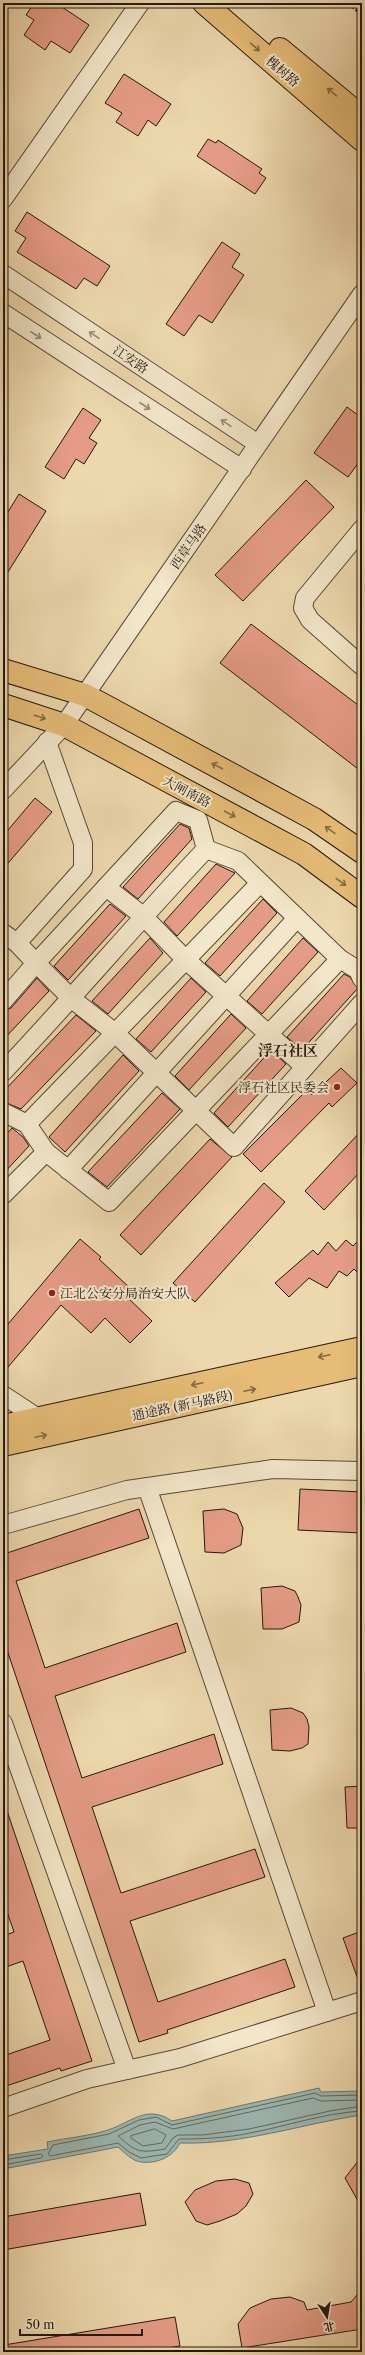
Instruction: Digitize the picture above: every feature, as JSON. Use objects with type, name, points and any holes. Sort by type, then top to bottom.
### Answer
[{"type":"main road","name":"槐树路","points":[[204,3],[362,140]]},
{"type":"main road","name":"槐树路","points":[[224,3],[362,117]]},
{"type":"main road","points":[[3,670],[85,695],[314,819],[362,852]]},
{"type":"main road","name":"大闸南路","points":[[3,705],[64,725],[304,854],[362,897]]},
{"type":"main road","name":"通途路 (新马路段)","points":[[3,1426],[362,1348]]},
{"type":"main road","name":"通途路 (新马路段)","points":[[3,1445],[362,1365]]},
{"type":"street","points":[[3,199],[140,3]]},
{"type":"street","name":"江安路","points":[[3,274],[258,444]]},
{"type":"street","name":"西草马路","points":[[3,790],[64,725],[362,294]]},
{"type":"street","points":[[3,314],[242,469]]},
{"type":"street","points":[[362,529],[305,598],[303,608],[310,620],[362,666]]},
{"type":"street","points":[[47,742],[83,843],[82,869],[10,938],[72,999],[114,1032],[234,1147],[362,1003]]},
{"type":"street","points":[[3,1001],[176,811],[198,820],[206,849]]},
{"type":"street","points":[[206,849],[238,861],[340,959],[358,970],[362,979]]},
{"type":"street","points":[[3,1072],[72,999],[143,916],[206,849]]},
{"type":"street","points":[[27,1124],[114,1032],[260,883]]},
{"type":"street","points":[[106,887],[143,916],[185,959],[227,994],[305,1067]]},
{"type":"street","points":[[68,1170],[155,1072],[297,918]]},
{"type":"street","points":[[3,1112],[27,1124],[46,1152],[109,1202],[340,959]]},
{"type":"street","points":[[3,1195],[46,1152]]},
{"type":"street","points":[[3,1394],[38,1418]]},
{"type":"street","points":[[3,1525],[127,1490],[273,1469],[362,1471]]},
{"type":"street","points":[[147,1487],[327,2012]]},
{"type":"street","points":[[3,1723],[127,2070]]},
{"type":"street","points":[[3,2108],[87,2079],[180,2058],[362,2001]]},
{"type":"path","points":[[348,3],[362,15]]},
{"type":"water","points":[[319,2088],[321,2092],[362,2091],[362,2115],[226,2141],[180,2143],[169,2156],[153,2162],[141,2162],[134,2160],[118,2147],[3,2169],[3,2156],[48,2149],[47,2142],[101,2132],[147,2114],[163,2116],[172,2121]]},
{"type":"building","points":[[34,3],[56,3],[89,25],[70,53],[51,41],[45,50],[24,35],[34,20],[26,15]]},
{"type":"building","points":[[124,74],[171,104],[156,126],[148,120],[138,136],[116,122],[122,113],[105,103]]},
{"type":"building","points":[[208,139],[216,143],[218,140],[262,169],[259,173],[266,178],[255,194],[197,156]]},
{"type":"building","points":[[27,212],[110,266],[97,286],[84,278],[76,289],[17,252],[26,238],[15,231]]},
{"type":"building","points":[[222,242],[240,254],[232,267],[244,275],[212,323],[199,315],[184,336],[166,324]]},
{"type":"building","points":[[347,407],[362,418],[362,458],[348,477],[314,453]]},
{"type":"building","points":[[83,408],[101,420],[89,438],[97,443],[84,464],[76,459],[64,479],[45,467]]},
{"type":"building","points":[[306,480],[334,507],[243,601],[215,575]]},
{"type":"building","points":[[19,494],[46,511],[3,580],[3,520]]},
{"type":"building","points":[[251,624],[362,708],[362,772],[220,663]]},
{"type":"building","points":[[35,798],[52,812],[3,869],[3,836]]},
{"type":"building","points":[[180,824],[189,828],[192,839],[138,899],[123,887]]},
{"type":"building","points":[[216,864],[235,873],[177,936],[164,922]]},
{"type":"building","points":[[263,899],[277,913],[220,976],[205,963]]},
{"type":"building","points":[[110,904],[126,916],[68,980],[54,966]]},
{"type":"building","points":[[150,938],[163,953],[108,1014],[92,1001]]},
{"type":"building","points":[[303,938],[318,952],[262,1014],[247,1001]]},
{"type":"building","points":[[344,974],[350,977],[358,988],[302,1050],[287,1037]]},
{"type":"building","points":[[37,978],[49,991],[3,1040],[3,1011],[11,1008]]},
{"type":"building","points":[[191,978],[206,992],[151,1052],[136,1039]]},
{"type":"building","points":[[231,1014],[246,1028],[189,1090],[175,1076]]},
{"type":"building","points":[[76,1015],[96,1031],[21,1109],[4,1102],[3,1092]]},
{"type":"building","points":[[271,1050],[286,1064],[228,1127],[214,1113]]},
{"type":"building","points":[[123,1055],[139,1071],[65,1152],[49,1137]]},
{"type":"building","points":[[341,1068],[357,1083],[332,1107],[329,1103],[261,1172],[243,1154],[307,1090],[312,1095]]},
{"type":"building","points":[[162,1093],[180,1109],[107,1187],[88,1172]]},
{"type":"building","points":[[12,1128],[23,1137],[29,1146],[3,1174],[3,1138]]},
{"type":"building","points":[[362,1130],[362,1170],[324,1210],[305,1191]]},
{"type":"building","points":[[210,1139],[232,1157],[141,1255],[120,1235]]},
{"type":"building","points":[[264,1183],[285,1202],[195,1302],[173,1283]]},
{"type":"building","points":[[362,1237],[362,1277],[354,1269],[347,1276],[339,1271],[327,1288],[309,1278],[289,1297],[275,1283],[313,1250],[318,1255],[328,1242],[336,1251],[346,1240],[353,1246]]},
{"type":"building","points":[[80,1239],[101,1257],[99,1259],[132,1290],[126,1296],[152,1321],[130,1343],[105,1318],[91,1333],[61,1305],[3,1373],[3,1330]]},
{"type":"building","points":[[300,1489],[362,1492],[362,1533],[298,1530]]},
{"type":"building","points":[[139,1509],[149,1538],[16,1581],[45,1668],[177,1623],[186,1652],[55,1696],[82,1778],[214,1734],[223,1764],[92,1807],[121,1893],[255,1849],[265,1877],[130,1921],[158,2002],[285,1959],[295,1987],[167,2030],[168,2033],[139,2042],[3,1638],[3,1550],[5,1549],[7,1553]]},
{"type":"building","points":[[224,1509],[237,1514],[243,1528],[241,1545],[224,1553],[205,1552],[203,1511]]},
{"type":"building","points":[[282,1586],[295,1591],[298,1597],[301,1605],[299,1622],[282,1629],[263,1629],[261,1588]]},
{"type":"building","points":[[291,1708],[303,1713],[307,1719],[309,1727],[308,1744],[302,1748],[290,1751],[272,1750],[270,1710]]},
{"type":"building","points":[[362,1786],[362,1828],[347,1828],[345,1787]]},
{"type":"building","points":[[5,1805],[92,2061],[61,2071],[60,2068],[3,2087],[3,2056],[50,2040],[23,1961],[3,1968],[3,1936],[14,1932],[3,1900],[3,1806]]},
{"type":"building","points":[[362,1931],[362,1985],[360,1985],[343,1938]]},
{"type":"building","points":[[362,2156],[362,2208],[345,2178]]},
{"type":"building","points":[[235,2179],[249,2183],[253,2194],[246,2206],[237,2214],[207,2225],[196,2221],[185,2202],[195,2190],[216,2181]]},
{"type":"building","points":[[140,2193],[146,2225],[3,2250],[3,2217]]},
{"type":"building","points":[[362,2289],[362,2329],[242,2348],[238,2324],[250,2308],[271,2299],[290,2297],[304,2302],[307,2310],[351,2302]]},
{"type":"building","points":[[175,2317],[180,2346],[146,2352],[4,2352],[4,2345]]},
{"type":"place","name":"浮石社区民委会","points":[[337,1087]]},
{"type":"place","name":"江北公安分局治安大队","points":[[52,1293]]},
{"type":"district","name":"浮石社区","points":[[288,1050]]}]
